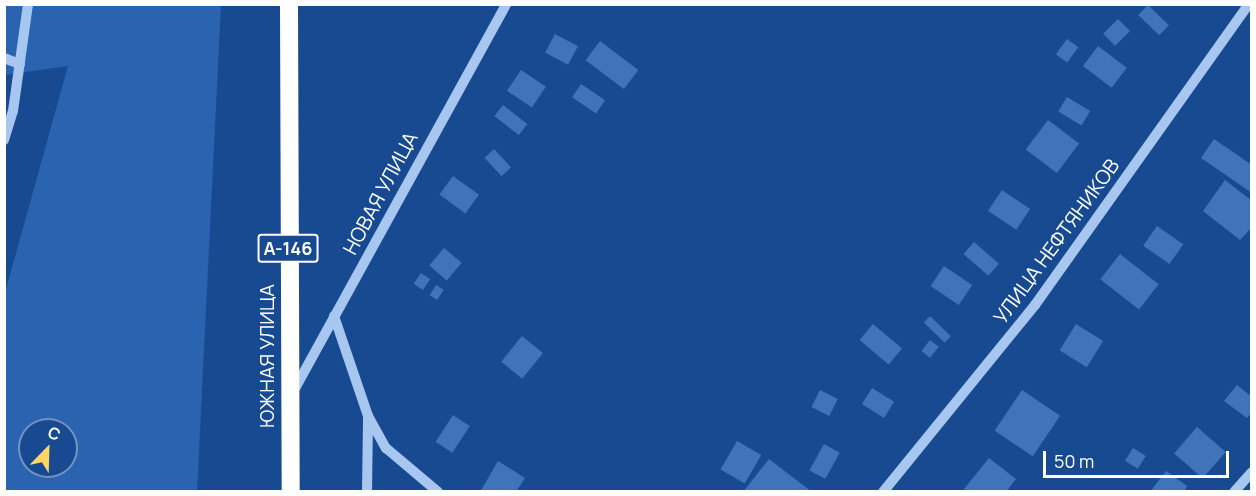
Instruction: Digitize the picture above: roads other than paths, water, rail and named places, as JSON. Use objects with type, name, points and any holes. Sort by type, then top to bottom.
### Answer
[{"type":"highway","name":"ЮЖНАЯ УЛИЦА","points":[[289,4],[288,400],[291,492]]},
{"type":"street","points":[[4,140],[20,64],[28,4]]},
{"type":"street","name":"НОВАЯ УЛИЦА","points":[[288,400],[506,4]]},
{"type":"street","name":"УЛИЦА НЕФТЯНИКОВ","points":[[883,492],[1035,305],[1249,4]]},
{"type":"street","points":[[4,58],[20,64]]},
{"type":"street","points":[[334,316],[368,416],[386,448],[438,492]]},
{"type":"street","points":[[367,492],[368,416]]},
{"type":"street","points":[[1234,492],[1251,472]]}]
